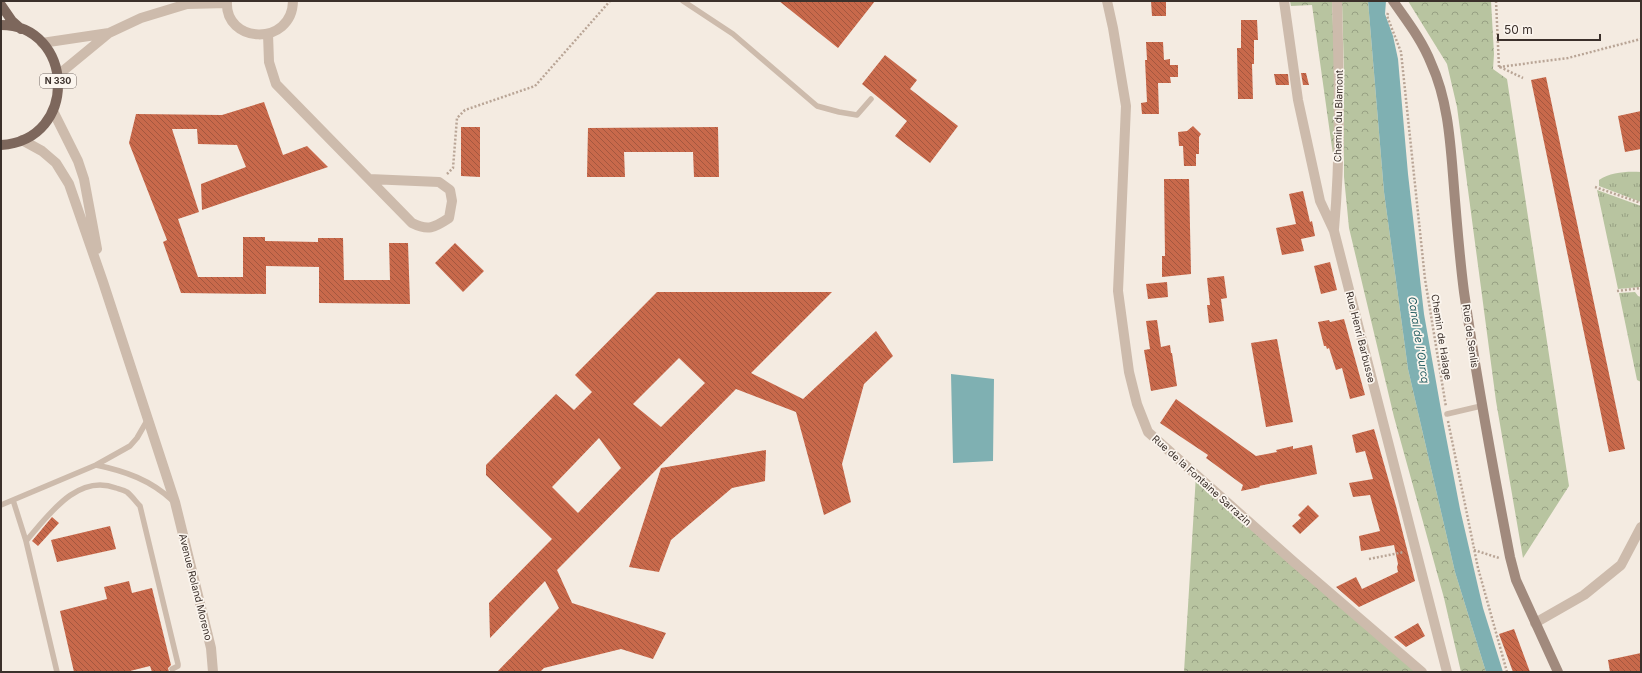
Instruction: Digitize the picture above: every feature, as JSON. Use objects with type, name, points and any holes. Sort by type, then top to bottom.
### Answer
[{"type":"main road","name":"Rue de Senlis","points":[[1392,4],[1424,48],[1432,64],[1442,95],[1448,122],[1462,273],[1481,406],[1510,558],[1516,580],[1558,672]]},
{"type":"main road","name":"N 330","points":[[1,5],[12,21],[42,43],[53,58],[58,75],[58,94],[53,111],[45,123],[35,133],[22,140],[1,145]]},
{"type":"main road","name":"N 330","points":[[1,25],[21,29]]},
{"type":"street","points":[[58,75],[109,33],[141,18],[187,4],[227,2],[231,17],[240,29],[258,35],[268,34],[278,30],[286,23],[292,13],[293,1]]},
{"type":"street","name":"Rue de la Fontaine Sarrazin","points":[[1107,1],[1126,106],[1118,291],[1129,372],[1137,404],[1148,432],[1294,562],[1422,672]]},
{"type":"street","name":"Rue Henri Barbusse","points":[[1284,1],[1301,115],[1320,201],[1334,231],[1446,672]]},
{"type":"street","name":"Chemin du Blamont","points":[[1334,231],[1337,200],[1339,83],[1337,1]]},
{"type":"street","points":[[42,43],[109,33]]},
{"type":"street","points":[[268,34],[269,62],[276,84],[412,223],[423,229],[437,226],[449,218],[452,201],[450,190],[439,182],[369,179]]},
{"type":"street","points":[[53,111],[78,161],[84,179],[103,282]]},
{"type":"street","points":[[22,140],[42,151],[56,163],[69,184],[103,282]]},
{"type":"street","name":"Avenue Roland Moreno","points":[[103,282],[174,502],[211,648],[214,672]]},
{"type":"street","points":[[1535,623],[1584,595],[1621,565],[1641,527]]},
{"type":"lane","points":[[683,1],[733,34],[817,106],[857,115],[871,99]]},
{"type":"lane","points":[[1447,414],[1481,406]]},
{"type":"lane","points":[[1,505],[96,465],[130,446],[137,438],[148,419]]},
{"type":"lane","points":[[96,465],[122,470],[147,481],[163,491],[174,502]]},
{"type":"lane","points":[[26,541],[61,503],[72,494],[89,485],[106,484],[127,492],[140,506],[178,664],[178,666],[172,669]]},
{"type":"lane","points":[[13,500],[26,541],[57,672]]},
{"type":"path","points":[[439,182],[453,168],[458,118],[461,114],[465,110],[534,86],[610,1]]},
{"type":"path","points":[[1496,1],[1499,67]]},
{"type":"path","name":"Chemin de Halage","points":[[1392,4],[1387,16],[1401,52],[1425,279],[1447,414],[1474,550],[1507,672]]},
{"type":"path","points":[[1499,67],[1568,58],[1641,39]]},
{"type":"path","points":[[1499,67],[1523,78]]},
{"type":"path","points":[[1595,187],[1641,203]]},
{"type":"path","points":[[1617,291],[1641,288]]},
{"type":"path","points":[[1369,559],[1415,550]]},
{"type":"path","points":[[1474,550],[1501,559],[1510,558]]},
{"type":"green space","points":[[1290,1],[1332,1],[1335,77],[1334,162],[1312,5],[1291,6]]},
{"type":"green space","points":[[1342,1],[1368,1],[1384,192],[1408,369],[1455,572],[1486,672],[1461,672],[1444,598],[1394,417],[1349,228],[1344,177],[1344,70]]},
{"type":"green space","points":[[1408,1],[1491,1],[1494,54],[1493,69],[1507,79],[1569,486],[1523,558],[1496,401],[1457,107],[1447,64]]},
{"type":"green space","points":[[1625,172],[1641,172],[1641,202],[1599,186],[1599,180],[1609,175]]},
{"type":"green space","points":[[1597,190],[1641,206],[1640,287],[1618,289]]},
{"type":"green space","points":[[1635,292],[1641,297],[1641,382],[1637,380],[1619,293]]},
{"type":"green space","points":[[1196,475],[1422,672],[1184,672]]},
{"type":"water","name":"Canal de l'Ourcq","points":[[1368,1],[1386,1],[1385,14],[1393,36],[1398,59],[1408,174],[1424,314],[1460,509],[1483,608],[1503,672],[1486,672],[1455,572],[1408,369],[1384,192]]},
{"type":"water","points":[[951,374],[994,379],[993,461],[953,463]]},
{"type":"building","points":[[779,1],[875,1],[838,48]]},
{"type":"building","points":[[1151,1],[1166,1],[1166,16],[1152,16]]},
{"type":"building","points":[[1241,20],[1257,20],[1258,40],[1254,40],[1254,64],[1252,64],[1253,99],[1238,99],[1237,48],[1241,48]]},
{"type":"building","points":[[1146,42],[1163,42],[1164,60],[1170,59],[1170,65],[1178,65],[1178,77],[1170,77],[1171,83],[1158,83],[1159,114],[1142,114],[1141,103],[1147,102],[1145,60],[1147,60]]},
{"type":"building","points":[[885,55],[917,80],[910,89],[958,126],[930,163],[895,136],[907,121],[862,84]]},
{"type":"building","points":[[1301,73],[1306,73],[1309,85],[1303,85]]},
{"type":"building","points":[[1274,74],[1288,74],[1289,85],[1276,85]]},
{"type":"building","points":[[1546,77],[1625,449],[1609,452],[1531,80]]},
{"type":"building","points":[[264,102],[283,155],[307,146],[328,167],[202,210],[201,184],[246,167],[237,145],[198,144],[197,129],[172,129],[199,212],[178,219],[198,277],[243,277],[243,237],[265,237],[265,241],[318,242],[318,238],[343,238],[344,280],[390,280],[389,243],[408,243],[410,304],[319,303],[319,267],[266,266],[266,294],[181,293],[163,242],[167,240],[129,143],[136,114],[222,115]]},
{"type":"building","points":[[1641,111],[1641,149],[1625,152],[1618,116]]},
{"type":"building","points":[[1193,126],[1201,134],[1199,137],[1199,154],[1196,154],[1196,166],[1184,166],[1183,146],[1179,146],[1178,132],[1187,131]]},
{"type":"building","points":[[461,127],[480,127],[480,177],[461,176]]},
{"type":"building","points":[[718,127],[719,177],[694,177],[693,152],[624,152],[625,177],[587,177],[588,128]]},
{"type":"building","points":[[1164,179],[1189,179],[1191,274],[1162,277],[1162,256],[1165,256]]},
{"type":"building","points":[[1303,191],[1310,222],[1312,221],[1315,236],[1301,239],[1304,251],[1282,255],[1276,228],[1296,224],[1289,194]]},
{"type":"building","points":[[455,243],[484,271],[463,292],[435,263]]},
{"type":"building","points":[[1330,262],[1337,290],[1321,294],[1314,266]]},
{"type":"building","points":[[1224,276],[1227,298],[1221,299],[1224,321],[1209,323],[1207,305],[1210,305],[1207,278]]},
{"type":"building","points":[[1167,282],[1168,297],[1148,299],[1146,284]]},
{"type":"building","points":[[657,292],[832,292],[751,373],[803,399],[876,331],[893,356],[864,384],[842,464],[851,502],[824,515],[796,412],[736,389],[557,570],[572,603],[666,633],[653,659],[621,649],[544,668],[540,672],[497,672],[559,608],[545,581],[490,638],[489,603],[552,539],[486,475],[486,465],[556,394],[574,410],[592,392],[575,375]],"holes":[[[679,358],[705,383],[661,427],[633,404]],[[599,438],[621,468],[578,513],[552,487]]]},
{"type":"building","points":[[1344,319],[1365,395],[1350,399],[1342,368],[1336,370],[1329,348],[1327,349],[1326,346],[1324,346],[1318,322],[1329,320],[1330,322]]},
{"type":"building","points":[[1157,320],[1161,347],[1170,345],[1177,386],[1151,391],[1144,350],[1150,349],[1146,321]]},
{"type":"building","points":[[1277,339],[1293,422],[1266,427],[1251,343]]},
{"type":"building","points":[[1176,399],[1256,456],[1277,452],[1276,450],[1293,446],[1293,449],[1312,445],[1317,474],[1241,491],[1243,485],[1206,458],[1208,455],[1160,423]]},
{"type":"building","points":[[1374,429],[1415,581],[1359,607],[1336,587],[1356,577],[1362,589],[1398,572],[1394,545],[1361,551],[1359,536],[1380,531],[1370,495],[1353,497],[1349,483],[1373,479],[1365,451],[1356,453],[1352,435]]},
{"type":"building","points":[[766,450],[765,481],[732,488],[671,540],[659,572],[629,567],[661,468]]},
{"type":"building","points":[[1308,505],[1319,516],[1300,534],[1292,526],[1301,518],[1298,515]]},
{"type":"building","points":[[52,517],[59,523],[38,546],[32,541]]},
{"type":"building","points":[[110,526],[116,549],[57,562],[51,540]]},
{"type":"building","points":[[129,581],[132,593],[152,588],[171,665],[168,668],[169,672],[152,672],[150,666],[126,672],[74,672],[60,611],[107,599],[104,587]]},
{"type":"building","points":[[1418,623],[1425,636],[1406,647],[1394,637]]},
{"type":"building","points":[[1514,629],[1530,672],[1513,672],[1499,634]]},
{"type":"building","points":[[1641,653],[1641,672],[1610,672],[1608,660]]}]
